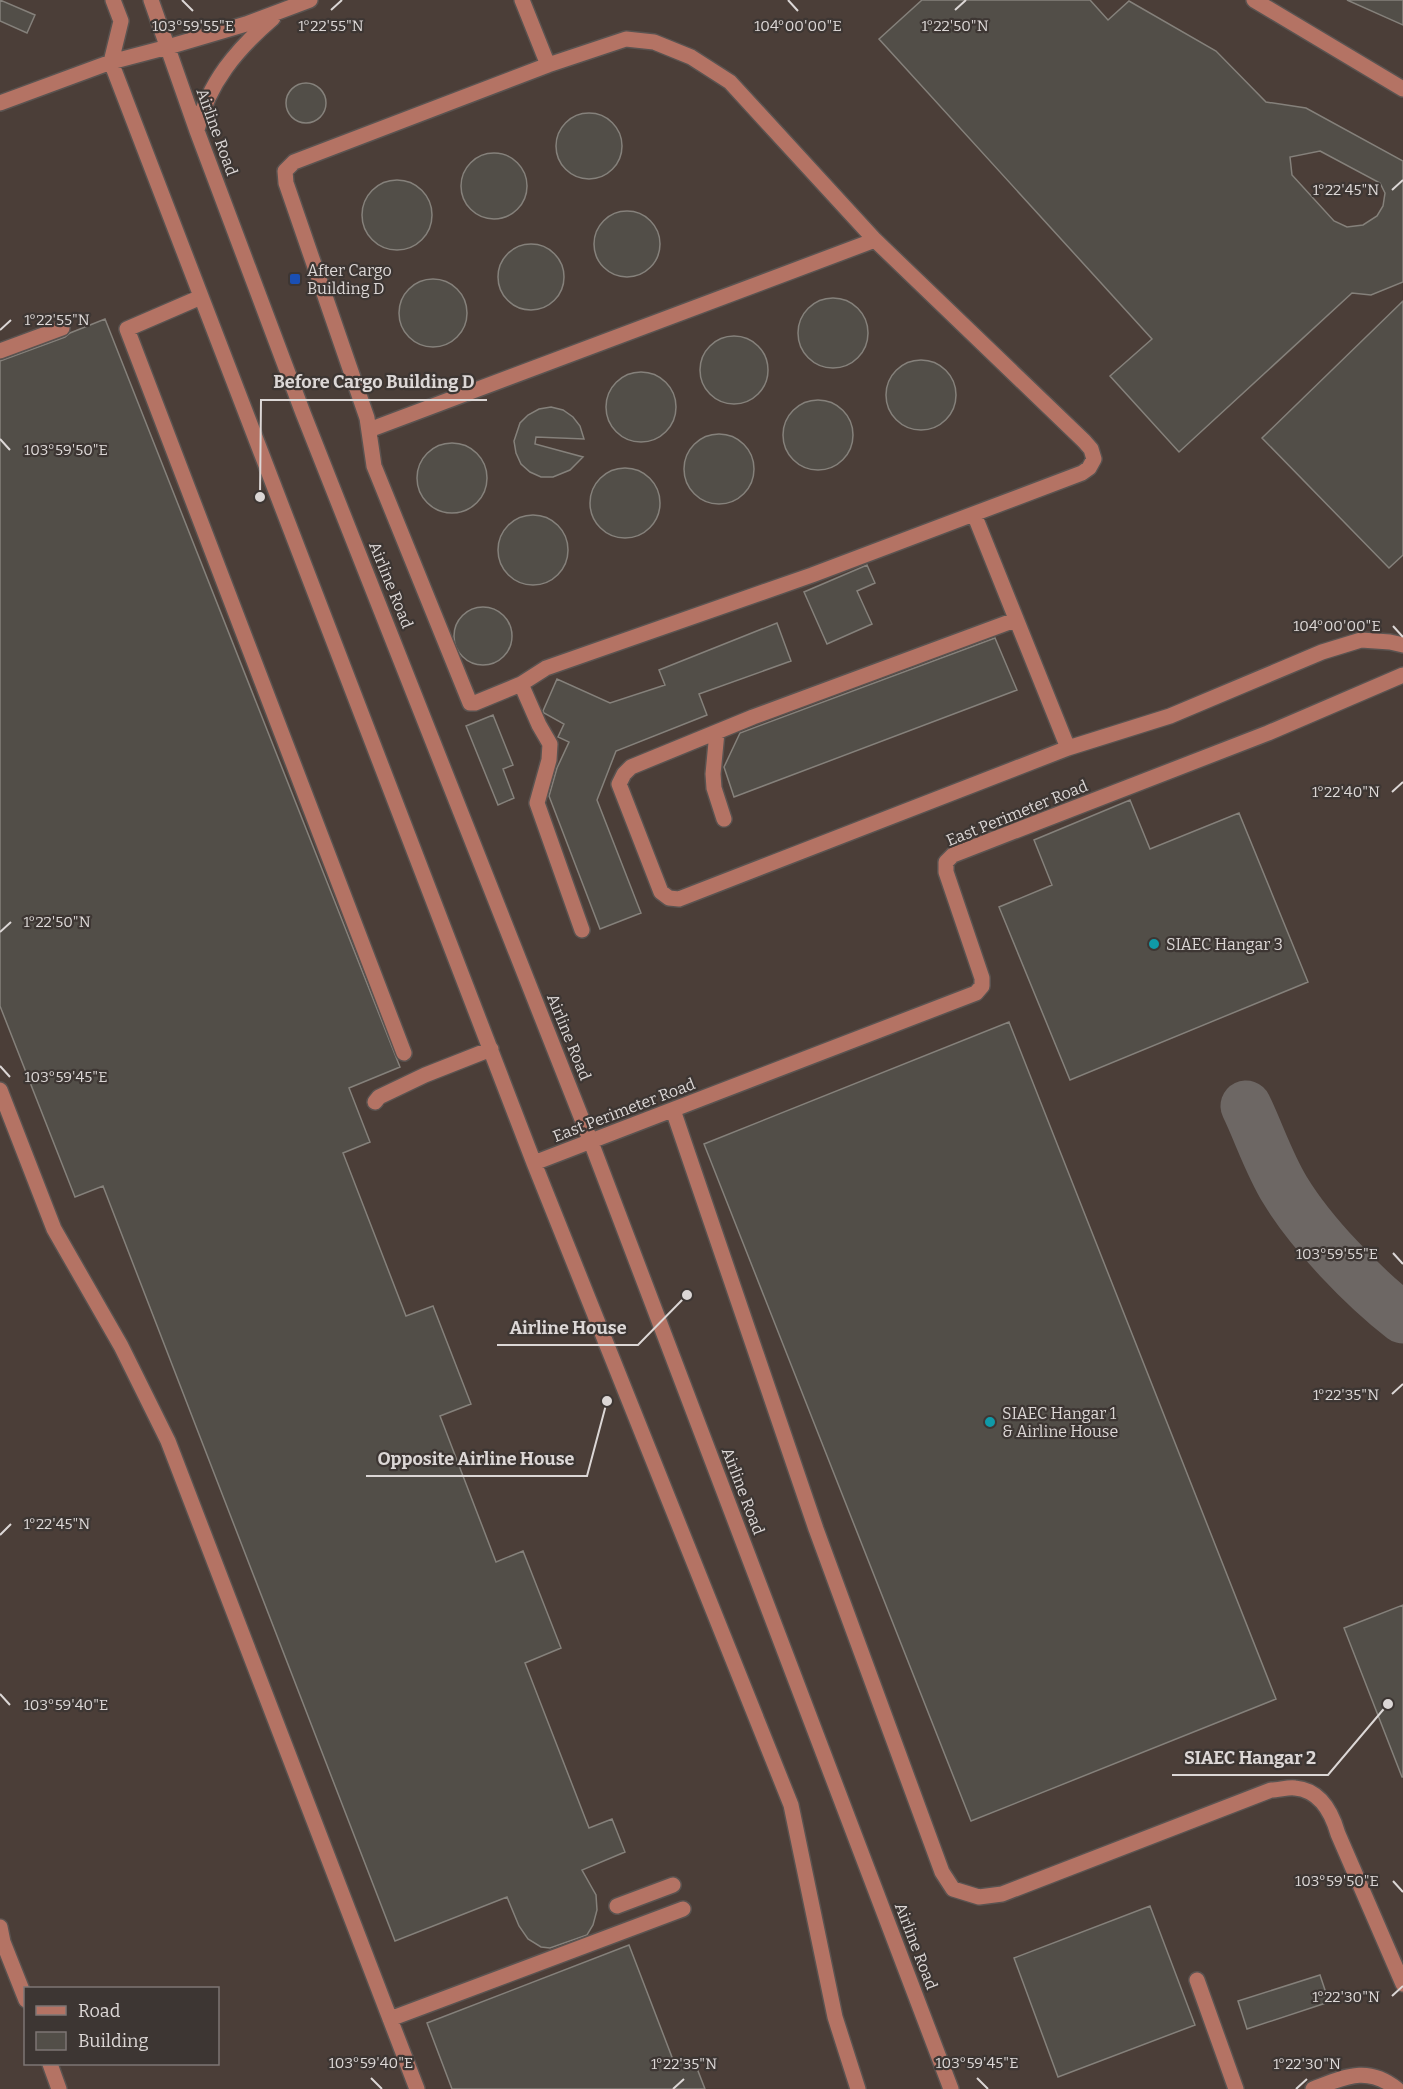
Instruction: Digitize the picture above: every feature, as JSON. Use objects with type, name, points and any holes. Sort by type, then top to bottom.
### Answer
[{"type":"street","points":[[113,0],[121,21],[111,62],[534,1163],[791,1805],[835,2016],[858,2089]]},
{"type":"street","name":"Airline Road","points":[[151,0],[197,131],[303,413],[591,1142],[951,2089]]},
{"type":"street","points":[[0,103],[111,62],[246,24],[310,0]]},
{"type":"street","points":[[522,0],[548,64]]},
{"type":"street","points":[[1254,0],[1403,89]]},
{"type":"street","points":[[197,131],[207,99],[224,69],[260,29],[282,10]]},
{"type":"street","points":[[626,39],[654,42],[691,57],[730,82],[875,240],[1084,441],[1094,459],[1089,468],[1082,473],[812,575],[546,668],[521,684],[475,703],[468,700],[374,466],[367,418],[286,183],[285,171],[294,162],[548,64],[626,39]]},
{"type":"street","points":[[369,430],[875,240]]},
{"type":"street","points":[[201,297],[127,329],[404,1053]]},
{"type":"street","points":[[0,351],[62,328]]},
{"type":"street","points":[[974,514],[1068,748]]},
{"type":"street","points":[[1015,620],[717,732],[631,767],[619,784],[661,892],[669,898],[679,899],[1068,748],[1170,716],[1332,649],[1361,640],[1403,645]]},
{"type":"street","name":"East Perimeter Road","points":[[534,1163],[976,993],[982,986],[982,978],[946,872],[946,862],[953,855],[1268,733],[1403,675]]},
{"type":"street","points":[[521,684],[550,744],[549,760],[537,803],[582,930]]},
{"type":"street","points":[[717,732],[714,788],[724,819]]},
{"type":"street","points":[[375,1102],[379,1097],[425,1075],[491,1049]]},
{"type":"street","points":[[0,1090],[54,1229],[121,1346],[168,1441],[417,2089]]},
{"type":"street","points":[[673,1110],[816,1529],[942,1872],[953,1888],[979,1897],[1002,1894],[1271,1790],[1301,1789],[1321,1800],[1332,1815],[1338,1834],[1403,1984]]},
{"type":"street","points":[[618,1906],[673,1885]]},
{"type":"street","points":[[390,2019],[683,1910]]},
{"type":"street","points":[[0,1927],[3,1942],[24,1995]]},
{"type":"street","points":[[1197,1980],[1236,2089]]},
{"type":"street","points":[[50,2065],[59,2089]]},
{"type":"street","points":[[1313,2089],[1351,2074],[1370,2075],[1388,2082],[1397,2089]]},
{"type":"shaded area","points":[[0,0],[1403,0],[1403,2089],[0,2089]]},
{"type":"building","points":[[0,0],[35,15],[27,33],[0,21]]},
{"type":"building","points":[[922,0],[1090,0],[1108,20],[1129,1],[1216,51],[1266,102],[1306,108],[1403,161],[1403,282],[1371,295],[1352,293],[1179,452],[1110,376],[1152,339],[879,39]],"holes":[[[1320,151],[1380,183],[1385,193],[1383,206],[1377,216],[1363,225],[1347,227],[1334,221],[1292,175],[1290,157]]]},
{"type":"building","points":[[1347,0],[1403,0],[1403,25]]},
{"type":"building","points":[[306,83],[314,84],[320,89],[325,95],[325,111],[320,117],[314,122],[306,123],[298,122],[292,117],[287,111],[286,103],[287,95],[292,89],[298,84]]},
{"type":"building","points":[[589,113],[602,115],[617,128],[622,146],[620,159],[607,174],[589,179],[576,177],[561,164],[556,146],[558,133],[571,118]]},
{"type":"building","points":[[500,153],[518,162],[525,173],[527,186],[525,199],[518,210],[507,217],[488,219],[470,210],[463,199],[461,180],[470,162],[481,155]]},
{"type":"building","points":[[397,180],[416,186],[426,196],[432,215],[426,234],[416,244],[397,250],[378,244],[368,234],[362,215],[368,196],[378,186]]},
{"type":"building","points":[[627,211],[640,213],[655,226],[660,244],[658,257],[645,272],[627,277],[614,275],[599,262],[594,244],[596,231],[609,216]]},
{"type":"building","points":[[531,244],[544,246],[559,259],[564,277],[562,290],[549,305],[531,310],[518,308],[503,295],[498,277],[500,264],[513,249]]},
{"type":"building","points":[[433,279],[446,282],[457,289],[464,300],[467,313],[464,326],[457,337],[446,344],[433,347],[420,344],[409,337],[402,326],[399,313],[402,300],[409,289],[420,282]]},
{"type":"building","points":[[833,298],[852,304],[862,314],[868,333],[862,352],[852,362],[833,368],[814,362],[804,352],[798,333],[804,314],[814,304]]},
{"type":"building","points":[[1403,301],[1403,555],[1389,568],[1262,438]]},
{"type":"building","points":[[105,319],[400,1067],[349,1088],[370,1142],[343,1153],[406,1316],[433,1306],[471,1404],[440,1416],[496,1562],[523,1551],[561,1648],[525,1663],[589,1828],[612,1819],[625,1852],[582,1870],[596,1895],[597,1910],[593,1925],[587,1935],[550,1948],[541,1947],[528,1939],[519,1926],[507,1897],[395,1941],[103,1186],[75,1197],[0,1006],[0,361],[65,337]]},
{"type":"building","points":[[727,336],[741,336],[753,341],[763,351],[768,370],[763,389],[753,399],[741,404],[727,404],[715,399],[705,389],[700,377],[700,363],[705,351],[715,341]]},
{"type":"building","points":[[921,360],[940,366],[950,376],[956,395],[950,414],[940,424],[921,430],[902,424],[892,414],[886,395],[892,376],[902,366]]},
{"type":"building","points":[[641,372],[660,378],[670,388],[676,407],[670,426],[660,436],[641,442],[622,436],[612,426],[606,407],[612,388],[622,378]]},
{"type":"building","points":[[818,400],[837,406],[847,416],[853,435],[847,454],[837,464],[818,470],[799,464],[789,454],[783,435],[789,416],[799,406]]},
{"type":"building","points":[[551,407],[563,410],[573,417],[580,426],[584,439],[536,437],[535,444],[583,457],[570,470],[553,477],[541,477],[530,472],[521,464],[514,441],[520,423],[528,415],[539,409]]},
{"type":"building","points":[[719,434],[738,440],[748,450],[754,469],[748,488],[738,498],[719,504],[700,498],[690,488],[684,469],[690,450],[700,440]]},
{"type":"building","points":[[452,443],[471,449],[481,459],[487,478],[481,497],[471,507],[452,513],[433,507],[423,497],[417,478],[423,459],[433,449]]},
{"type":"building","points":[[625,468],[644,474],[654,484],[660,503],[654,522],[644,532],[625,538],[606,532],[596,522],[590,503],[596,484],[606,474]]},
{"type":"building","points":[[533,515],[552,521],[562,531],[568,550],[562,569],[552,579],[533,585],[514,579],[504,569],[498,550],[504,531],[514,521]]},
{"type":"building","points":[[867,565],[875,583],[857,591],[872,624],[827,644],[804,592]]},
{"type":"building","points":[[483,607],[499,612],[507,620],[512,636],[507,652],[499,660],[483,665],[467,660],[459,652],[454,636],[459,620],[467,612]]},
{"type":"building","points":[[777,623],[791,661],[699,694],[707,715],[616,751],[597,800],[641,913],[600,929],[549,796],[557,768],[569,742],[558,737],[564,724],[543,711],[557,679],[610,703],[665,685],[659,670]]},
{"type":"building","points":[[995,638],[1017,690],[734,797],[724,767],[740,733]]},
{"type":"building","points":[[493,715],[513,765],[503,769],[514,798],[498,805],[466,726]]},
{"type":"building","name":"SIAEC Hangar 3","points":[[1130,800],[1150,849],[1239,813],[1308,982],[1070,1080],[999,907],[1052,885],[1034,840]]},
{"type":"building","name":"SIAEC Hangar 1 & Airline House","points":[[1009,1022],[1276,1699],[971,1821],[704,1144]]},
{"type":"building","points":[[1403,1605],[1403,1777],[1402,1777],[1344,1628]]},
{"type":"building","points":[[1150,1906],[1195,2025],[1058,2077],[1014,1958]]},
{"type":"building","points":[[629,1945],[675,2065],[693,2058],[705,2089],[452,2089],[427,2023]]},
{"type":"building","points":[[1320,1975],[1329,2002],[1247,2029],[1238,2001]]},
{"type":"taxiway","points":[[1246,1106],[1274,1170],[1296,1207],[1339,1259],[1371,1291],[1403,1318]]},
{"type":"place","name":"After Cargo Building D","points":[[295,279]]},
{"type":"place","name":"Before Cargo Building D","points":[[260,497]]},
{"type":"place","name":"SIAEC Hangar 3","points":[[1154,944]]},
{"type":"place","name":"Airline House","points":[[687,1295]]},
{"type":"place","name":"Opposite Airline House","points":[[607,1401]]},
{"type":"place","name":"SIAEC Hangar 1 & Airline House","points":[[990,1422]]},
{"type":"place","name":"SIAEC Hangar 2","points":[[1388,1704]]}]
